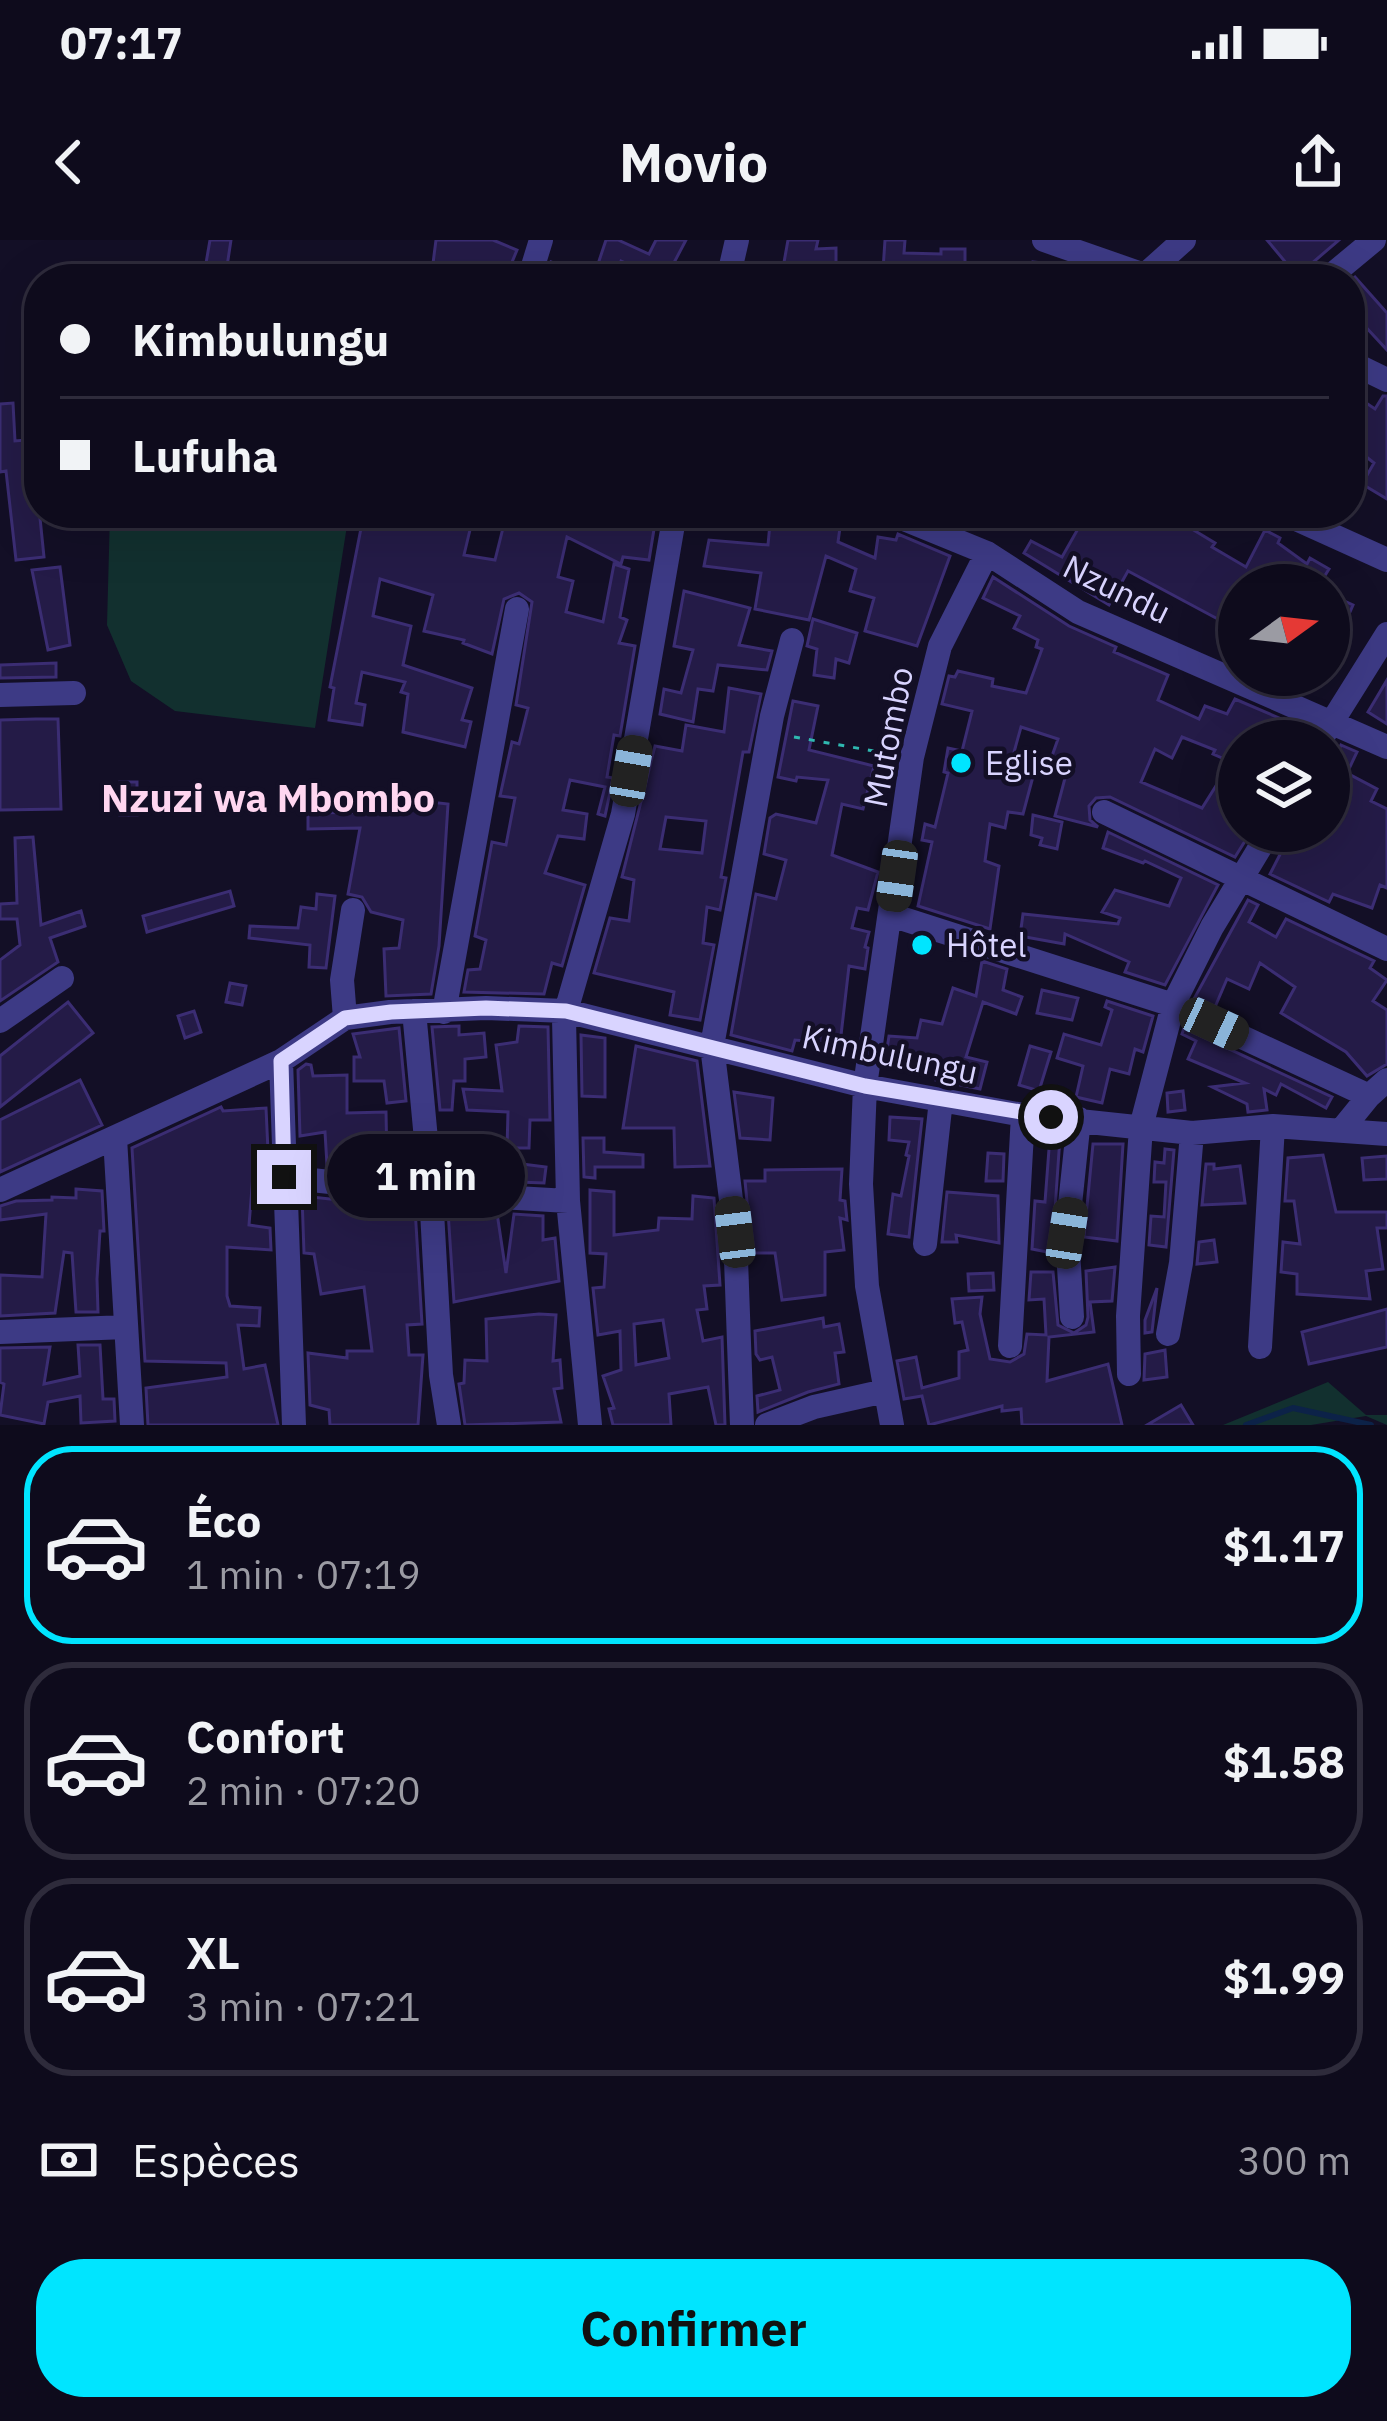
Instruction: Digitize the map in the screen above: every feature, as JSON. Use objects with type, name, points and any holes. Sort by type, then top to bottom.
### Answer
[{"type":"street","points":[[1044,240],[1113,264]]},
{"type":"street","points":[[1162,264],[1184,240]]},
{"type":"street","points":[[1345,264],[1374,240]]},
{"type":"street","points":[[590,1425],[568,1201],[565,1015],[623,814],[672,528]]},
{"type":"street","name":"Nzundu","points":[[926,528],[987,553],[1078,612],[1303,720]]},
{"type":"street","points":[[1316,528],[1387,560]]},
{"type":"street","name":"Mutombo","points":[[892,1425],[867,1286],[861,1184],[865,1086],[912,757],[940,646],[987,553]]},
{"type":"street","points":[[444,1012],[517,609]]},
{"type":"street","points":[[1333,720],[1387,634]]},
{"type":"street","points":[[742,1425],[735,1232],[712,1046],[769,733],[792,640]]},
{"type":"street","points":[[0,694],[74,693]]},
{"type":"street","name":"Nzundu","points":[[1350,737],[1387,747]]},
{"type":"street","points":[[1104,812],[1387,949]]},
{"type":"street","points":[[1129,1374],[1128,1316],[1142,1127],[1173,1005],[1212,927],[1258,852]]},
{"type":"street","points":[[0,1190],[281,1061],[345,1018],[342,980],[353,910]]},
{"type":"street","points":[[891,915],[1173,1005],[1378,1088],[1343,1128]]},
{"type":"street","points":[[0,1021],[62,977]]},
{"type":"street","name":"Kimbulungu","points":[[345,1018],[486,1008],[565,1015],[712,1046],[865,1086],[1023,1115],[1192,1132],[1273,1126],[1387,1134]]},
{"type":"street","points":[[414,1011],[448,1425]]},
{"type":"street","points":[[281,1061],[295,1425]]},
{"type":"street","points":[[926,1244],[941,1100]]},
{"type":"street","points":[[1010,1346],[1023,1115]]},
{"type":"street","points":[[1072,1317],[1067,1233],[1079,1119]]},
{"type":"street","points":[[1260,1347],[1273,1126]]},
{"type":"street","points":[[1168,1334],[1181,1263],[1192,1132]]},
{"type":"street","points":[[115,1138],[132,1425]]},
{"type":"street","points":[[284,1177],[568,1201]]},
{"type":"street","points":[[0,1332],[126,1327]]},
{"type":"street","points":[[767,1425],[814,1407],[885,1391]]},
{"type":"path","points":[[769,733],[912,757]]},
{"type":"green space","points":[[110,528],[347,528],[315,728],[175,711],[131,681],[107,625]]},
{"type":"green space","points":[[1328,1382],[1366,1415],[1387,1415],[1387,1425],[1366,1416],[1311,1425],[1223,1425]]},
{"type":"building","points":[[210,240],[231,240],[227,264],[206,264]]},
{"type":"building","points":[[436,240],[493,240],[517,250],[511,264],[433,264]]},
{"type":"building","points":[[606,240],[618,240],[649,254],[656,240],[686,240],[673,264],[598,264]]},
{"type":"building","points":[[788,240],[818,240],[816,249],[836,248],[836,264],[784,264]]},
{"type":"building","points":[[885,240],[905,240],[904,253],[965,249],[965,264],[883,264]]},
{"type":"building","points":[[1267,240],[1339,240],[1311,264],[1287,264]]},
{"type":"building","points":[[1365,288],[1387,313],[1387,350],[1365,326]]},
{"type":"building","points":[[1387,396],[1387,499],[1365,486],[1374,463],[1365,456],[1365,402],[1375,409]]},
{"type":"building","points":[[13,403],[15,441],[24,440],[24,528],[41,528],[44,557],[16,560],[6,471],[0,472],[0,404]]},
{"type":"building","points":[[361,528],[470,528],[464,555],[495,560],[503,528],[654,528],[649,560],[623,557],[621,564],[567,537],[558,577],[573,581],[566,612],[603,622],[614,564],[629,569],[620,617],[627,620],[619,643],[635,646],[620,736],[614,735],[607,777],[613,778],[605,816],[598,814],[605,787],[570,780],[563,810],[587,814],[584,839],[558,836],[545,873],[585,885],[562,966],[552,963],[544,994],[464,992],[468,970],[480,969],[486,940],[475,936],[492,842],[506,845],[515,798],[500,796],[512,742],[519,744],[528,708],[516,705],[532,602],[519,593],[504,599],[492,654],[464,640],[424,631],[433,595],[380,579],[373,616],[411,626],[403,665],[472,688],[462,720],[471,722],[465,747],[403,732],[405,682],[362,672],[356,703],[365,705],[362,725],[329,720],[334,688],[330,687]]},
{"type":"building","points":[[770,528],[840,528],[838,542],[875,558],[878,537],[896,540],[898,534],[950,556],[917,646],[865,631],[874,598],[850,591],[856,569],[826,556],[809,620],[755,609],[761,573],[704,566],[709,540],[768,545]]},
{"type":"building","points":[[1078,528],[1190,528],[1241,564],[1218,564],[1218,619],[1128,571],[1109,605],[1024,553],[1031,541],[1062,557]]},
{"type":"building","points":[[1265,530],[1280,538],[1278,543],[1307,564],[1248,564]]},
{"type":"building","points":[[60,567],[70,645],[48,650],[32,570]]},
{"type":"building","points":[[993,577],[1069,626],[1116,647],[1114,652],[1168,675],[1158,700],[1199,719],[1205,706],[1227,714],[1235,699],[1284,720],[1218,720],[1218,756],[1215,750],[1182,737],[1172,758],[1155,749],[1141,782],[1202,808],[1218,783],[1218,849],[1110,797],[1096,798],[1089,806],[1090,820],[1098,827],[1055,816],[1069,763],[1052,756],[1058,739],[1021,727],[1011,763],[1035,769],[1023,814],[1008,812],[1005,828],[990,824],[985,861],[999,866],[990,929],[918,906],[932,842],[922,840],[925,824],[935,827],[948,773],[944,772],[948,748],[962,751],[972,711],[942,704],[949,676],[955,677],[958,671],[993,679],[992,686],[1026,693],[1042,649],[1036,647],[1038,640],[1014,628],[1020,616],[983,598]]},
{"type":"building","points":[[684,591],[750,608],[739,645],[772,651],[767,670],[718,665],[713,691],[698,689],[693,722],[660,714],[664,689],[681,693],[693,650],[674,646]]},
{"type":"building","points":[[813,619],[857,633],[849,663],[836,659],[834,678],[814,675],[817,649],[807,646]]},
{"type":"building","points":[[56,663],[56,677],[0,678],[0,665]]},
{"type":"building","points":[[1387,680],[1387,724],[1368,712]]},
{"type":"building","points":[[729,688],[761,694],[749,752],[743,752],[721,877],[726,878],[720,910],[707,907],[703,943],[714,945],[700,1020],[670,1015],[674,992],[594,973],[610,918],[629,921],[634,880],[622,877],[655,746],[682,751],[686,725],[724,732]],"holes":[[[666,817],[706,821],[702,853],[660,849]]]},
{"type":"building","points":[[793,701],[818,706],[809,750],[874,766],[863,809],[842,804],[832,855],[878,872],[868,910],[857,908],[852,928],[869,932],[868,948],[865,969],[849,966],[840,1044],[795,1040],[792,1051],[731,1035],[756,894],[776,899],[786,860],[764,854],[770,818],[776,814],[816,823],[828,780],[778,777]]},
{"type":"building","points":[[58,719],[61,809],[0,810],[0,720]]},
{"type":"building","points":[[1350,775],[1377,789],[1371,801],[1387,809],[1387,888],[1380,885],[1372,908],[1333,894],[1329,902],[1270,874],[1281,852],[1350,852]]},
{"type":"building","points":[[120,782],[137,782],[137,815],[120,815]]},
{"type":"building","points":[[378,796],[448,804],[439,946],[431,994],[386,996],[384,949],[399,948],[403,920],[371,912],[362,897],[348,894],[360,828],[308,829],[308,813],[378,812]]},
{"type":"building","points":[[1033,815],[1062,822],[1057,849],[1040,845],[1042,838],[1031,835]]},
{"type":"building","points":[[1108,832],[1218,885],[1165,985],[1125,972],[1129,962],[1065,934],[1064,944],[1020,936],[1023,914],[1118,924],[1120,918],[1102,912],[1115,890],[1169,906],[1181,878],[1103,848]]},
{"type":"building","points":[[33,837],[41,925],[81,911],[85,926],[50,938],[58,962],[0,1001],[0,960],[20,945],[17,919],[0,919],[0,904],[17,903],[15,838]]},
{"type":"building","points":[[230,891],[234,906],[147,932],[143,916]]},
{"type":"building","points":[[317,894],[335,896],[326,968],[309,967],[310,945],[249,938],[250,926],[298,928],[301,907],[316,909]]},
{"type":"building","points":[[1248,900],[1258,905],[1249,922],[1276,937],[1286,919],[1374,961],[1370,968],[1387,980],[1373,1001],[1387,1010],[1387,1064],[1367,1076],[1346,1052],[1281,1013],[1295,987],[1260,963],[1249,989],[1227,979],[1215,1007],[1195,997]]},
{"type":"building","points":[[982,961],[1007,969],[1003,990],[1022,997],[1016,1014],[983,1002],[966,1057],[987,1062],[980,1089],[936,1080],[937,1072],[912,1067],[913,1057],[886,1055],[889,1036],[917,1038],[921,1020],[942,1024],[953,988],[976,996]]},
{"type":"building","points":[[230,983],[246,986],[242,1005],[226,1002]]},
{"type":"building","points":[[1042,990],[1078,998],[1072,1020],[1037,1013]]},
{"type":"building","points":[[1107,1001],[1153,1016],[1143,1052],[1135,1049],[1129,1074],[1110,1069],[1102,1103],[1076,1097],[1083,1066],[1057,1058],[1064,1034],[1101,1045],[1112,1010],[1105,1007]]},
{"type":"building","points":[[68,1002],[93,1033],[0,1107],[0,1056]]},
{"type":"building","points":[[194,1011],[201,1032],[185,1038],[178,1016]]},
{"type":"building","points":[[459,1026],[459,1035],[484,1033],[486,1057],[465,1059],[465,1081],[454,1081],[452,1110],[440,1110],[432,1027]]},
{"type":"building","points":[[519,1026],[548,1027],[550,1120],[530,1120],[529,1148],[507,1148],[508,1112],[467,1110],[463,1089],[502,1091],[496,1045],[517,1042]]},
{"type":"building","points":[[399,1028],[406,1101],[387,1103],[384,1081],[354,1081],[354,1057],[360,1057],[353,1034]]},
{"type":"building","points":[[1184,1028],[1332,1097],[1326,1108],[1281,1084],[1276,1095],[1264,1089],[1267,1110],[1248,1112],[1247,1104],[1212,1087],[1245,1083],[1188,1059],[1196,1041],[1182,1034]]},
{"type":"building","points":[[581,1035],[605,1038],[605,1097],[582,1096]]},
{"type":"building","points":[[636,1046],[697,1061],[710,1166],[675,1167],[674,1128],[623,1128]]},
{"type":"building","points":[[1030,1046],[1051,1052],[1039,1091],[1019,1085]]},
{"type":"building","points":[[311,1065],[313,1076],[347,1075],[347,1113],[386,1112],[387,1163],[327,1165],[325,1132],[300,1136],[298,1070]]},
{"type":"building","points":[[80,1080],[102,1125],[0,1172],[0,1120]]},
{"type":"building","points":[[1183,1091],[1185,1110],[1168,1112],[1167,1093]]},
{"type":"building","points":[[734,1092],[773,1098],[770,1140],[740,1138]]},
{"type":"building","points":[[221,1107],[223,1111],[266,1108],[268,1151],[261,1151],[260,1175],[253,1175],[249,1225],[270,1228],[271,1250],[227,1247],[227,1296],[230,1306],[260,1308],[259,1326],[238,1325],[244,1369],[265,1365],[278,1425],[148,1425],[146,1388],[227,1377],[226,1363],[145,1361],[132,1148]]},
{"type":"building","points":[[890,1117],[922,1119],[909,1237],[888,1234],[893,1194],[901,1196],[909,1156],[909,1142],[889,1140]]},
{"type":"building","points":[[1050,1136],[1060,1137],[1052,1253],[1032,1249],[1035,1201],[1045,1202]]},
{"type":"building","points":[[583,1138],[604,1138],[604,1152],[643,1155],[643,1167],[595,1167],[595,1178],[584,1177]]},
{"type":"building","points":[[1093,1144],[1123,1144],[1117,1241],[1084,1237]]},
{"type":"building","points":[[1165,1149],[1174,1150],[1166,1247],[1149,1245],[1151,1216],[1164,1217],[1166,1182],[1154,1182],[1155,1162],[1164,1163]]},
{"type":"building","points":[[988,1153],[1004,1154],[1003,1181],[986,1181]]},
{"type":"building","points":[[1323,1155],[1336,1212],[1387,1212],[1387,1228],[1377,1228],[1383,1269],[1366,1271],[1370,1299],[1297,1294],[1297,1274],[1281,1272],[1283,1242],[1300,1244],[1294,1201],[1285,1201],[1288,1158]]},
{"type":"building","points":[[1387,1156],[1387,1179],[1364,1180],[1362,1158]]},
{"type":"building","points":[[522,1164],[546,1167],[544,1183],[519,1182]]},
{"type":"building","points":[[1206,1164],[1214,1164],[1214,1169],[1240,1166],[1245,1203],[1202,1205]]},
{"type":"building","points":[[842,1169],[840,1200],[845,1201],[847,1220],[840,1218],[844,1250],[825,1252],[825,1295],[782,1300],[775,1253],[752,1253],[745,1181],[765,1181],[765,1170]]},
{"type":"building","points":[[76,1189],[102,1191],[98,1312],[76,1312],[72,1253],[64,1252],[55,1313],[0,1316],[0,1275],[42,1277],[46,1214],[0,1220],[0,1206],[76,1198]]},
{"type":"building","points":[[590,1190],[614,1192],[614,1235],[658,1230],[659,1218],[692,1219],[693,1196],[714,1198],[720,1285],[704,1286],[707,1309],[697,1310],[703,1341],[722,1337],[725,1425],[716,1425],[708,1387],[669,1394],[671,1425],[613,1425],[609,1409],[614,1408],[603,1376],[621,1370],[620,1331],[598,1335],[593,1288],[604,1287],[606,1254],[590,1253]],"holes":[[[663,1320],[669,1358],[636,1365],[634,1324]]]},
{"type":"building","points":[[947,1192],[998,1196],[999,1243],[956,1235],[957,1242],[942,1242]]},
{"type":"building","points":[[302,1196],[415,1208],[422,1324],[407,1325],[409,1355],[423,1355],[418,1425],[330,1425],[329,1410],[310,1405],[308,1353],[347,1358],[347,1351],[372,1351],[364,1287],[321,1294],[314,1254],[304,1253]]},
{"type":"building","points":[[448,1211],[497,1213],[506,1273],[514,1214],[543,1216],[543,1240],[555,1238],[559,1281],[454,1302]]},
{"type":"building","points":[[1214,1240],[1217,1262],[1197,1264],[1199,1242]]},
{"type":"building","points":[[1115,1267],[1112,1301],[1090,1302],[1094,1332],[1049,1337],[1047,1381],[1108,1364],[1122,1425],[1022,1425],[1021,1409],[1002,1411],[1002,1406],[929,1425],[922,1396],[904,1399],[897,1361],[916,1357],[922,1388],[959,1378],[959,1352],[968,1350],[962,1322],[955,1323],[952,1299],[982,1297],[980,1314],[990,1359],[1010,1362],[1024,1354],[1027,1334],[1046,1335],[1044,1299],[1029,1300],[1031,1272],[1053,1272],[1058,1325],[1074,1333],[1086,1325],[1088,1317],[1086,1271]]},
{"type":"building","points":[[993,1273],[994,1290],[969,1291],[968,1274]]},
{"type":"building","points":[[1157,1288],[1152,1332],[1145,1333],[1145,1320]]},
{"type":"building","points":[[1387,1309],[1387,1347],[1309,1364],[1302,1332]]},
{"type":"building","points":[[556,1315],[553,1361],[560,1360],[562,1388],[554,1389],[561,1422],[465,1425],[459,1384],[464,1383],[465,1360],[487,1361],[486,1319]]},
{"type":"building","points":[[823,1318],[824,1327],[839,1324],[844,1352],[835,1353],[839,1384],[758,1412],[757,1396],[780,1390],[772,1357],[760,1360],[756,1354],[755,1331]]},
{"type":"building","points":[[78,1345],[100,1345],[103,1399],[114,1399],[115,1421],[81,1423],[80,1396],[48,1402],[44,1424],[0,1415],[4,1384],[0,1382],[0,1348],[50,1347],[44,1384],[80,1376]]},
{"type":"building","points":[[1165,1350],[1167,1377],[1144,1380],[1145,1354]]},
{"type":"building","points":[[1181,1405],[1193,1425],[1147,1425]]},
{"type":"waterway","points":[[1246,1425],[1293,1408],[1371,1425]]},
{"type":"place","name":"Eglise","points":[[961,763]]},
{"type":"place","name":"Hôtel","points":[[922,945]]},
{"type":"district","name":"Nzuzi wa Mbombo","points":[[268,798]]},
{"type":"route","points":[[284,1177],[281,1061],[345,1018],[391,1012],[566,1011],[865,1086],[1051,1117]]}]
